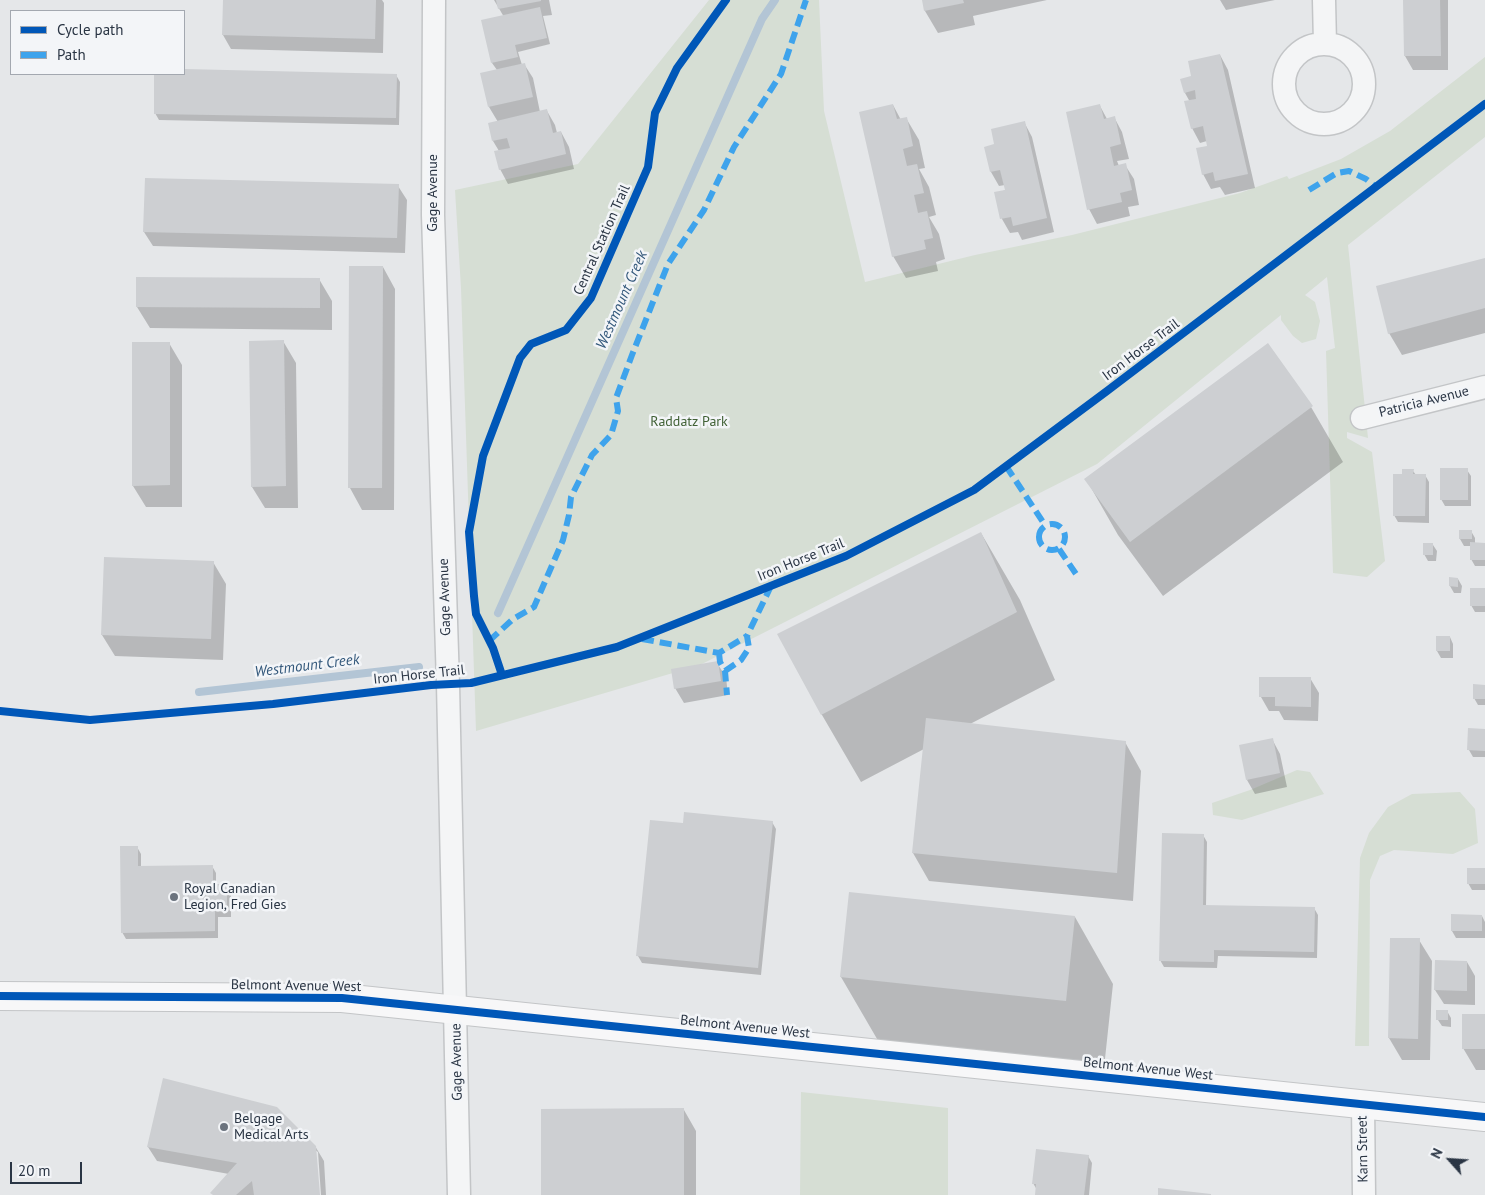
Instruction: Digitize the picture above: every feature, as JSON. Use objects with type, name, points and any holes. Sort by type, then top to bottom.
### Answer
[{"type":"street","name":"Gage Avenue","points":[[434,0],[433,215],[456,1010],[459,1195]]},
{"type":"street","points":[[1324,0],[1324,44]]},
{"type":"street","name":"Patricia Avenue","points":[[1362,418],[1485,387]]},
{"type":"street","name":"Belmont Avenue West","points":[[0,996],[342,998],[1485,1116]]},
{"type":"street","name":"Karn Street","points":[[1363,1104],[1364,1195]]},
{"type":"green space","name":"Raddatz Park","points":[[709,0],[819,0],[824,111],[865,282],[975,255],[1072,235],[1240,193],[1287,176],[1289,179],[1341,159],[1390,131],[1485,57],[1485,137],[1348,245],[1368,438],[1347,432],[1347,438],[1372,452],[1385,561],[1367,577],[1333,573],[1326,351],[1335,348],[1327,277],[1305,295],[1315,302],[1320,321],[1316,339],[1302,343],[1293,336],[1281,320],[1281,315],[1097,464],[700,665],[476,731],[461,288],[455,190],[578,164]]},
{"type":"green space","points":[[1297,770],[1310,772],[1324,794],[1242,820],[1213,815],[1212,803],[1250,790]]},
{"type":"green space","points":[[1460,792],[1475,809],[1478,843],[1453,854],[1394,850],[1380,856],[1370,880],[1369,1046],[1355,1046],[1360,858],[1369,833],[1388,807],[1412,794]]},
{"type":"green space","points":[[801,1092],[948,1108],[948,1195],[800,1195]]},
{"type":"building","points":[[223,0],[376,0],[375,39],[222,35]]},
{"type":"building","points":[[496,0],[541,0],[541,1],[498,9]]},
{"type":"building","points":[[922,0],[963,0],[964,3],[924,11]]},
{"type":"building","points":[[1403,0],[1440,0],[1441,56],[1404,56]]},
{"type":"building","points":[[540,7],[547,38],[515,45],[518,57],[491,63],[481,20]]},
{"type":"building","points":[[1220,54],[1248,174],[1215,181],[1213,172],[1202,175],[1196,148],[1207,146],[1203,126],[1191,129],[1184,101],[1196,99],[1195,90],[1184,93],[1180,79],[1191,76],[1188,61]]},
{"type":"building","points":[[525,63],[533,97],[488,107],[480,73]]},
{"type":"building","points":[[185,69],[397,74],[396,118],[154,114],[154,75],[185,75]]},
{"type":"building","points":[[893,104],[897,119],[907,117],[913,146],[903,149],[907,166],[917,164],[924,193],[914,195],[918,213],[927,211],[933,238],[924,240],[926,249],[892,257],[859,112]]},
{"type":"building","points":[[1100,104],[1104,119],[1115,116],[1121,144],[1110,147],[1114,166],[1126,163],[1132,190],[1120,193],[1122,202],[1087,210],[1066,112]]},
{"type":"building","points":[[547,109],[553,133],[561,131],[566,154],[499,170],[494,151],[510,148],[507,138],[492,141],[488,123]]},
{"type":"building","points":[[1025,121],[1047,218],[1013,226],[1011,217],[1000,219],[994,192],[1005,190],[1000,170],[990,172],[984,147],[994,144],[991,129]]},
{"type":"building","points":[[145,178],[399,184],[397,238],[143,232]]},
{"type":"building","points":[[1485,258],[1485,308],[1388,334],[1376,286]]},
{"type":"building","points":[[349,266],[383,266],[382,488],[348,488]]},
{"type":"building","points":[[136,277],[320,278],[320,308],[136,307]]},
{"type":"building","points":[[284,340],[286,486],[251,487],[249,341]]},
{"type":"building","points":[[132,342],[170,342],[170,485],[132,486]]},
{"type":"building","points":[[1268,343],[1313,406],[1130,542],[1084,479]]},
{"type":"building","points":[[1440,468],[1468,468],[1468,500],[1440,500]]},
{"type":"building","points":[[1402,469],[1414,469],[1413,474],[1426,474],[1425,516],[1393,516],[1393,474],[1402,474]]},
{"type":"building","points":[[1459,530],[1472,530],[1472,539],[1459,539]]},
{"type":"building","points":[[981,532],[1017,612],[821,715],[777,634]]},
{"type":"building","points":[[1470,542],[1485,543],[1485,560],[1470,560]]},
{"type":"building","points":[[1423,543],[1433,543],[1433,555],[1423,555]]},
{"type":"building","points":[[104,557],[214,561],[211,639],[101,635]]},
{"type":"building","points":[[1449,577],[1458,578],[1458,587],[1449,586]]},
{"type":"building","points":[[1470,588],[1485,588],[1485,606],[1470,606]]},
{"type":"building","points":[[1436,636],[1450,636],[1450,651],[1436,651]]},
{"type":"building","points":[[718,661],[721,681],[674,689],[671,669]]},
{"type":"building","points":[[1259,677],[1311,677],[1311,707],[1275,706],[1275,697],[1259,697]]},
{"type":"building","points":[[1473,684],[1485,685],[1485,699],[1473,699]]},
{"type":"building","points":[[926,718],[1126,741],[1117,873],[912,853]]},
{"type":"building","points":[[1468,728],[1485,729],[1485,751],[1467,750]]},
{"type":"building","points":[[1273,738],[1280,773],[1246,780],[1239,745]]},
{"type":"building","points":[[684,812],[773,821],[758,968],[636,956],[650,820],[683,823]]},
{"type":"building","points":[[1162,833],[1204,834],[1203,905],[1315,907],[1314,952],[1214,950],[1214,962],[1159,961]]},
{"type":"building","name":"Royal Canadian Legion, Fred Gies","points":[[120,846],[138,846],[138,866],[213,865],[213,884],[227,884],[227,910],[215,910],[215,931],[121,933]]},
{"type":"building","points":[[1467,868],[1485,868],[1485,884],[1467,884]]},
{"type":"building","points":[[849,892],[1075,916],[1066,1001],[840,977]]},
{"type":"building","points":[[1451,914],[1482,915],[1482,931],[1451,931]]},
{"type":"building","points":[[1390,938],[1420,938],[1418,1039],[1388,1038]]},
{"type":"building","points":[[1435,960],[1467,961],[1467,991],[1434,990]]},
{"type":"building","points":[[1436,1010],[1448,1010],[1448,1020],[1436,1020]]},
{"type":"building","points":[[1462,1014],[1485,1014],[1485,1049],[1462,1049]]},
{"type":"building","name":"Belgage Medical Arts","points":[[163,1078],[277,1107],[316,1146],[320,1195],[254,1195],[252,1181],[236,1195],[213,1195],[210,1193],[237,1163],[147,1147]]},
{"type":"building","points":[[684,1108],[684,1195],[541,1195],[541,1109]]},
{"type":"building","points":[[1036,1149],[1089,1155],[1084,1195],[1035,1195],[1036,1184],[1032,1184]]},
{"type":"building","points":[[1158,1188],[1211,1194],[1211,1195],[1158,1195]]},
{"type":"waterway","name":"Westmount Creek","points":[[498,613],[762,19],[775,0]]},
{"type":"waterway","name":"Westmount Creek","points":[[199,692],[419,667]]},
{"type":"marked path","points":[[489,641],[513,619],[534,607],[563,540],[571,497],[592,455],[611,435],[618,411],[616,398],[668,264],[704,210],[734,147],[781,74],[806,0]]},
{"type":"marked path","points":[[1309,190],[1337,173],[1349,171],[1366,179],[1376,187]]},
{"type":"marked path","points":[[1006,466],[1045,525]]},
{"type":"marked path","points":[[1052,524],[1061,528],[1065,537],[1061,546],[1052,550],[1043,546],[1039,537],[1043,528],[1052,524]]},
{"type":"marked path","points":[[1059,549],[1076,574]]},
{"type":"marked path","points":[[725,671],[741,660],[749,648],[747,636],[771,586]]},
{"type":"marked path","points":[[642,639],[719,653],[747,636]]},
{"type":"marked path","points":[[719,653],[720,662],[725,671],[727,695]]},
{"type":"cycle path","name":"Central Station Trail","points":[[502,675],[493,648],[476,614],[474,596],[469,532],[483,456],[520,358],[531,344],[566,330],[591,298],[648,167],[655,113],[677,68],[726,0]]},
{"type":"cycle path","name":"Iron Horse Trail","points":[[0,711],[90,720],[273,704],[431,685],[471,683],[617,647],[846,556],[974,490],[1485,104]]},
{"type":"cycle path","points":[[0,996],[342,998],[1485,1117]]},
{"type":"place","name":"Royal Canadian Legion, Fred Gies","points":[[174,897]]},
{"type":"place","name":"Belgage Medical Arts","points":[[224,1127]]}]
